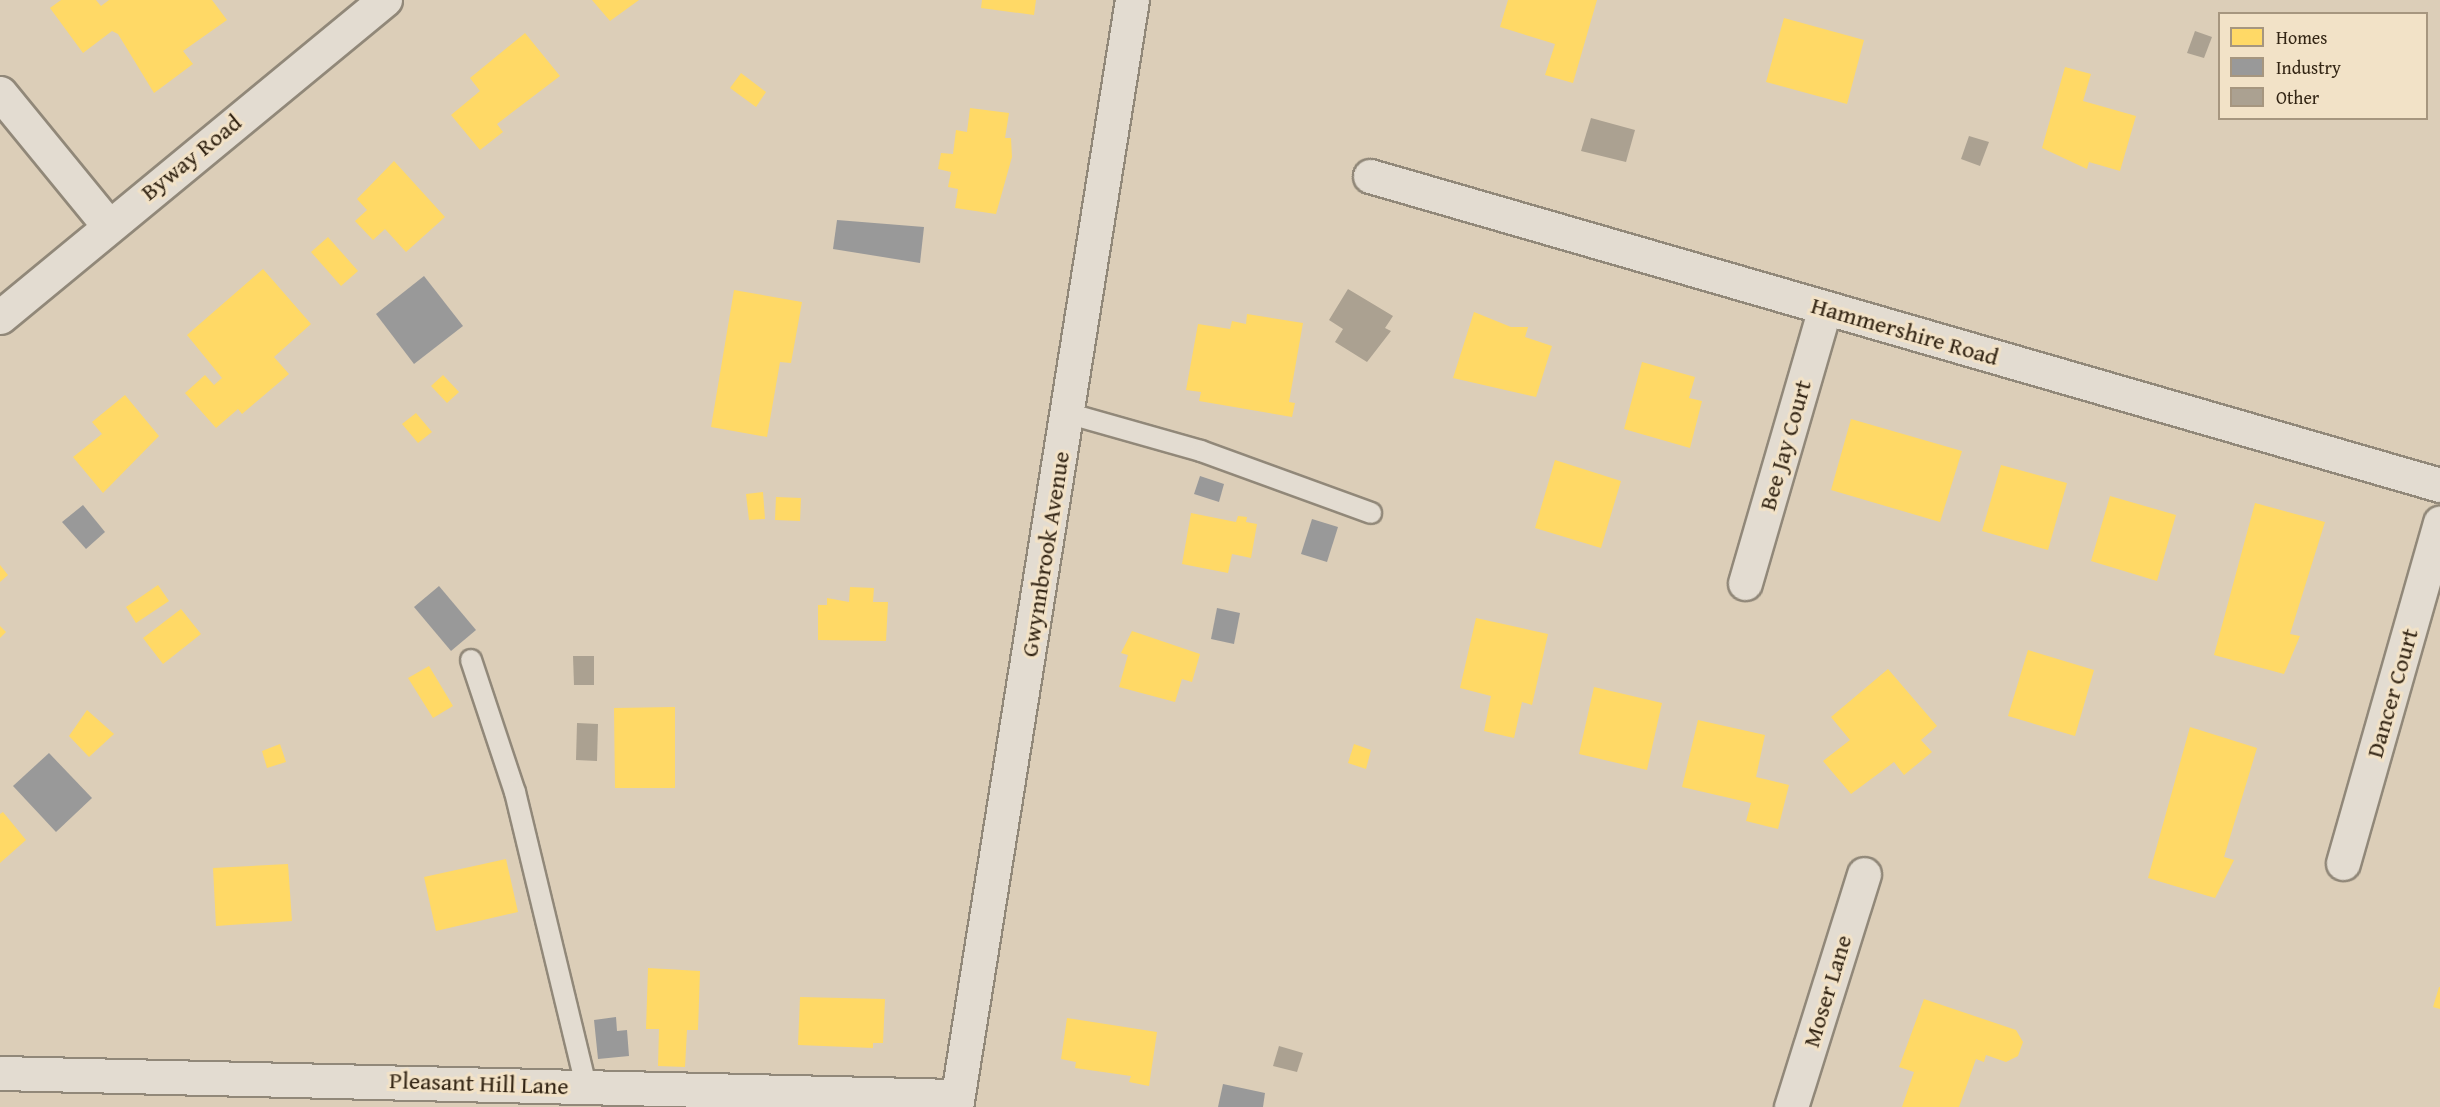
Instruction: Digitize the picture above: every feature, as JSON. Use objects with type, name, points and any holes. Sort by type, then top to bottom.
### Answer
[{"type":"street","name":"Byway Road","points":[[0,317],[108,225],[385,0]]},
{"type":"street","name":"Gwynnbrook Avenue","points":[[956,1102],[1132,0]]},
{"type":"street","points":[[0,93],[108,225]]},
{"type":"street","name":"Hammershire Road","points":[[1370,176],[2440,486]]},
{"type":"street","name":"Bee Jay Court","points":[[1745,583],[1825,308]]},
{"type":"street","name":"Dancer Court","points":[[2343,863],[2440,523]]},
{"type":"street","name":"Moser Lane","points":[[1791,1107],[1864,874]]},
{"type":"street","name":"Pleasant Hill Lane","points":[[0,1073],[586,1086],[956,1102]]},
{"type":"lane","points":[[1067,413],[1201,451],[1371,513]]},
{"type":"lane","points":[[471,660],[515,792],[586,1086]]},
{"type":"building: Homes","points":[[61,0],[96,0],[101,6],[109,0],[212,0],[227,20],[183,51],[193,64],[154,93],[118,34],[112,31],[83,53],[50,8]]},
{"type":"building: Homes","points":[[592,0],[639,0],[610,21]]},
{"type":"building: Homes","points":[[982,0],[1036,0],[1034,15],[981,8]]},
{"type":"building: Homes","points":[[1508,0],[1597,0],[1573,83],[1545,75],[1555,44],[1500,27]]},
{"type":"building: Homes","points":[[1784,18],[1864,40],[1847,104],[1766,82]]},
{"type":"building: Homes","points":[[525,33],[560,76],[497,124],[503,132],[480,150],[451,115],[480,91],[470,78]]},
{"type":"building: Homes","points":[[2065,67],[2091,74],[2083,101],[2136,116],[2120,171],[2089,162],[2087,169],[2042,148]]},
{"type":"building: Homes","points":[[741,73],[766,92],[756,107],[730,88]]},
{"type":"building: Homes","points":[[970,108],[1009,113],[1005,138],[1011,138],[1012,157],[996,214],[955,208],[958,189],[948,187],[951,172],[938,169],[941,153],[953,154],[956,130],[967,132]]},
{"type":"building: Homes","points":[[394,161],[445,217],[406,252],[385,229],[373,240],[355,221],[367,210],[357,199]]},
{"type":"building: Homes","points":[[328,237],[358,271],[341,286],[311,252]]},
{"type":"building: Homes","points":[[263,269],[311,324],[274,357],[289,374],[242,414],[238,409],[216,428],[185,393],[205,375],[214,385],[222,378],[187,335]]},
{"type":"building: Homes","points":[[734,290],[802,302],[791,363],[780,362],[767,437],[711,427]]},
{"type":"building: Homes","points":[[1474,312],[1511,327],[1528,327],[1525,337],[1552,346],[1536,397],[1453,378]]},
{"type":"building: Homes","points":[[1247,314],[1303,323],[1289,402],[1295,403],[1292,417],[1199,401],[1201,392],[1186,390],[1198,324],[1230,329],[1232,321],[1246,324]]},
{"type":"building: Homes","points":[[1642,362],[1695,377],[1689,398],[1702,401],[1690,448],[1624,429]]},
{"type":"building: Homes","points":[[443,375],[459,392],[447,403],[431,386]]},
{"type":"building: Homes","points":[[125,395],[159,436],[103,493],[73,457],[102,434],[92,422]]},
{"type":"building: Homes","points":[[416,413],[432,432],[418,443],[402,424]]},
{"type":"building: Homes","points":[[1851,419],[1962,451],[1940,522],[1831,490]]},
{"type":"building: Homes","points":[[1555,460],[1621,481],[1601,548],[1535,528]]},
{"type":"building: Homes","points":[[2001,465],[2067,483],[2048,550],[1982,531]]},
{"type":"building: Homes","points":[[763,492],[765,519],[749,520],[746,494]]},
{"type":"building: Homes","points":[[2110,496],[2176,515],[2157,581],[2091,561]]},
{"type":"building: Homes","points":[[776,497],[801,498],[800,521],[775,520]]},
{"type":"building: Homes","points":[[2255,503],[2325,522],[2290,634],[2300,636],[2284,674],[2214,655]]},
{"type":"building: Homes","points":[[1191,513],[1236,522],[1238,516],[1247,517],[1246,522],[1257,524],[1251,558],[1232,554],[1228,573],[1182,564]]},
{"type":"building: Homes","points":[[0,565],[8,575],[0,582]]},
{"type":"building: Homes","points":[[158,585],[169,601],[136,623],[126,607]]},
{"type":"building: Homes","points":[[850,587],[874,588],[873,602],[888,602],[886,641],[818,640],[818,605],[827,605],[827,598],[849,602]]},
{"type":"building: Homes","points":[[181,609],[201,634],[163,664],[143,638]]},
{"type":"building: Homes","points":[[1476,618],[1548,634],[1532,705],[1522,702],[1514,738],[1484,731],[1491,696],[1460,688]]},
{"type":"building: Homes","points":[[0,626],[6,632],[0,638]]},
{"type":"building: Homes","points":[[1132,631],[1200,654],[1192,682],[1182,679],[1175,702],[1119,687],[1128,655],[1121,653]]},
{"type":"building: Homes","points":[[2028,650],[2094,670],[2075,736],[2008,716]]},
{"type":"building: Homes","points":[[429,666],[453,706],[433,718],[408,678]]},
{"type":"building: Homes","points":[[1888,669],[1937,726],[1921,740],[1932,752],[1904,775],[1894,762],[1851,794],[1823,761],[1850,740],[1831,717]]},
{"type":"building: Homes","points":[[1594,687],[1662,703],[1647,770],[1579,754]]},
{"type":"building: Homes","points":[[675,707],[675,788],[615,788],[614,708]]},
{"type":"building: Homes","points":[[87,710],[114,734],[89,757],[69,736]]},
{"type":"building: Homes","points":[[1698,720],[1765,735],[1756,777],[1789,785],[1778,829],[1746,821],[1751,803],[1682,787]]},
{"type":"building: Homes","points":[[2190,727],[2257,748],[2224,857],[2234,860],[2215,898],[2148,878]]},
{"type":"building: Homes","points":[[280,744],[286,762],[267,768],[262,751]]},
{"type":"building: Homes","points":[[1354,744],[1371,750],[1366,769],[1348,763]]},
{"type":"building: Homes","points":[[3,812],[26,840],[0,863],[0,814]]},
{"type":"building: Homes","points":[[506,859],[518,912],[436,931],[424,877]]},
{"type":"building: Homes","points":[[288,864],[292,921],[216,926],[213,868]]},
{"type":"building: Homes","points":[[648,968],[700,971],[698,1030],[687,1030],[685,1067],[658,1066],[659,1029],[646,1029]]},
{"type":"building: Homes","points":[[2440,987],[2440,1009],[2433,1007]]},
{"type":"building: Homes","points":[[800,997],[885,999],[883,1043],[873,1043],[873,1048],[798,1045]]},
{"type":"building: Homes","points":[[1924,999],[2016,1030],[2023,1042],[2018,1056],[2006,1062],[1986,1055],[1984,1062],[1976,1059],[1959,1107],[1902,1107],[1914,1072],[1899,1067]]},
{"type":"building: Homes","points":[[1067,1018],[1157,1032],[1149,1086],[1129,1082],[1131,1076],[1075,1068],[1076,1062],[1061,1059]]},
{"type":"building: Industry","points":[[837,220],[924,227],[920,263],[833,249]]},
{"type":"building: Industry","points":[[424,276],[463,326],[414,364],[376,314]]},
{"type":"building: Industry","points":[[1200,476],[1224,484],[1219,502],[1194,494]]},
{"type":"building: Industry","points":[[83,505],[105,532],[86,549],[62,522]]},
{"type":"building: Industry","points":[[1312,519],[1338,527],[1327,562],[1301,554]]},
{"type":"building: Industry","points":[[439,586],[476,630],[451,651],[414,607]]},
{"type":"building: Industry","points":[[1217,608],[1240,613],[1234,644],[1211,639]]},
{"type":"building: Industry","points":[[49,753],[92,798],[56,832],[13,786]]},
{"type":"building: Industry","points":[[616,1017],[617,1031],[627,1030],[629,1056],[598,1059],[594,1020]]},
{"type":"building: Industry","points":[[1223,1084],[1265,1093],[1263,1107],[1218,1107]]},
{"type":"building: Other","points":[[2195,31],[2212,37],[2204,58],[2187,53]]},
{"type":"building: Other","points":[[1591,118],[1635,130],[1626,162],[1581,151]]},
{"type":"building: Other","points":[[1969,136],[1989,142],[1980,166],[1961,159]]},
{"type":"building: Other","points":[[1348,289],[1393,316],[1385,328],[1391,331],[1367,362],[1335,342],[1343,329],[1329,320]]},
{"type":"building: Other","points":[[573,656],[594,656],[594,685],[574,685]]},
{"type":"building: Other","points":[[577,723],[598,724],[597,761],[576,760]]},
{"type":"building: Other","points":[[1279,1046],[1303,1053],[1297,1072],[1273,1066]]}]
